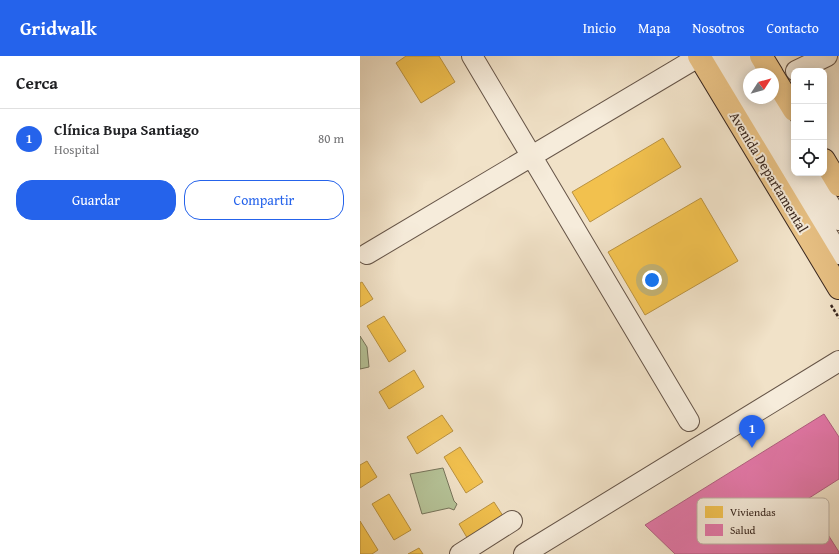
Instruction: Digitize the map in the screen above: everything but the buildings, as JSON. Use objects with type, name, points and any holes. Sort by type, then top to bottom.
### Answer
[{"type":"main road","name":"Avenida Departamental","points":[[700,56],[839,288]]},
{"type":"main road","points":[[761,56],[770,68]]},
{"type":"main road","points":[[779,79],[791,104]]},
{"type":"main road","points":[[827,165],[839,185]]},
{"type":"street","points":[[472,56],[689,421]]},
{"type":"street","points":[[367,254],[700,56]]},
{"type":"street","points":[[720,56],[839,254]]},
{"type":"street","points":[[740,56],[747,68]]},
{"type":"street","points":[[793,140],[779,79],[827,56]]},
{"type":"street","points":[[812,176],[839,220]]},
{"type":"street","points":[[524,554],[839,361]]},
{"type":"street","points":[[460,554],[512,521]]},
{"type":"green space","points":[[360,336],[367,347],[369,367],[360,369]]},
{"type":"green space","points":[[443,468],[454,501],[457,504],[454,510],[449,508],[422,514],[410,474]]},
{"type":"place","name":"Clínica Bupa Santiago","points":[[752,448]]}]
